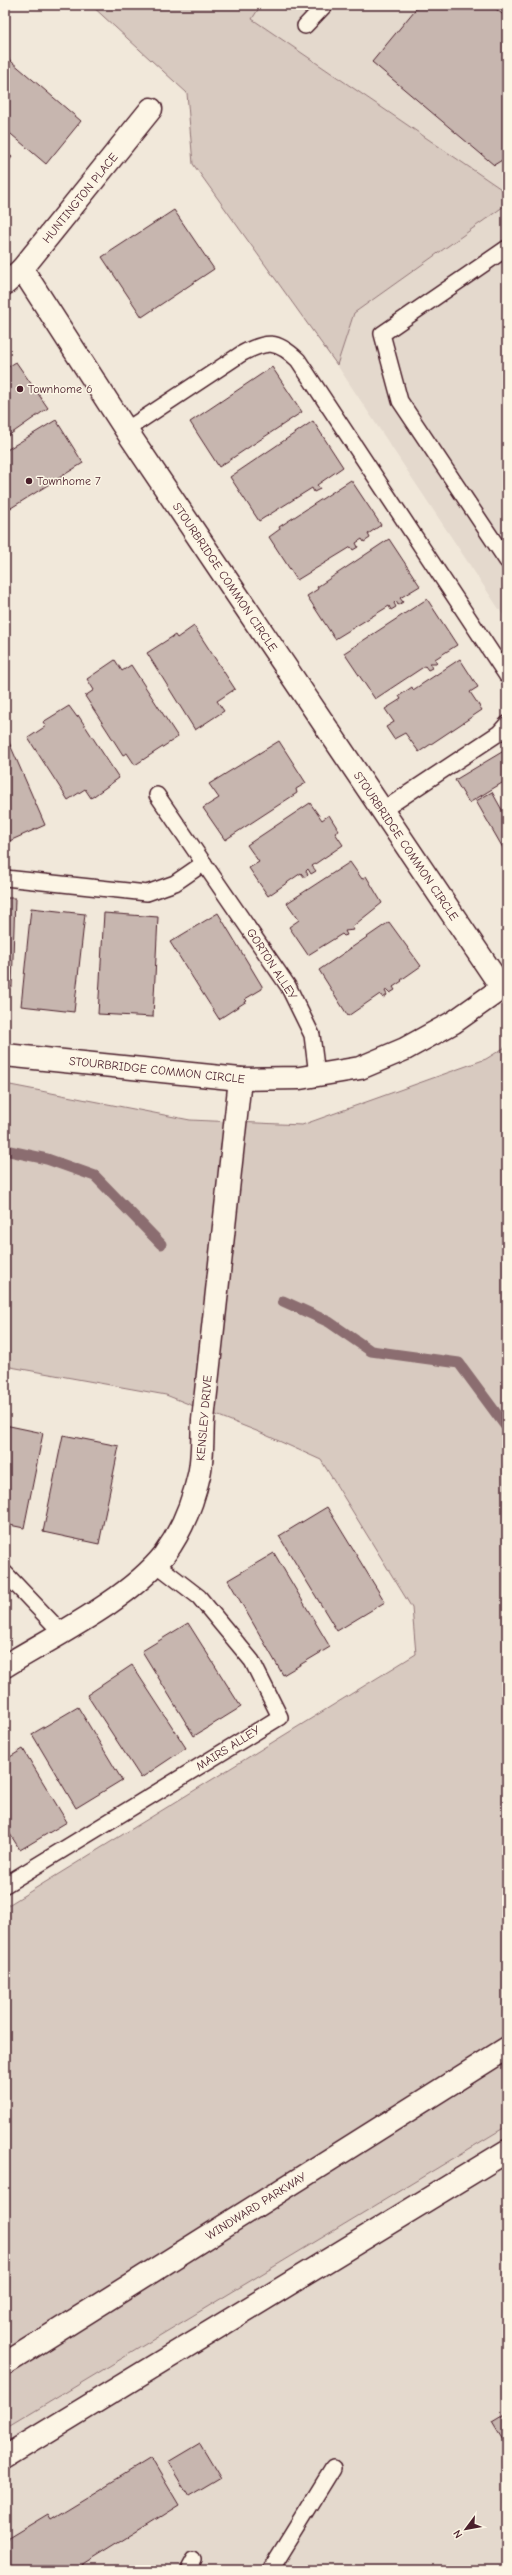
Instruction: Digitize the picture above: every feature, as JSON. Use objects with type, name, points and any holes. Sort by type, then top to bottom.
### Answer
[{"type":"street","name":"HUNTINGTON PLACE","points":[[5,284],[22,270],[152,109]]},
{"type":"street","name":"STOURBRIDGE COMMON CIRCLE","points":[[5,1054],[240,1079],[300,1078],[360,1068],[405,1048],[454,1022],[502,988],[126,430],[22,270]]},
{"type":"street","name":"KENSLEY DRIVE","points":[[5,1666],[61,1632],[136,1583],[163,1555],[186,1515],[200,1473],[204,1412],[240,1079]]},
{"type":"street","name":"WINDWARD PARKWAY","points":[[5,2364],[507,2048]]},
{"type":"street","points":[[5,2457],[507,2150]]},
{"type":"lane","points":[[305,26],[325,5]]},
{"type":"lane","points":[[507,248],[382,334],[400,401],[507,561]]},
{"type":"lane","points":[[126,430],[241,354],[256,346],[271,344],[284,347],[298,360],[507,676]]},
{"type":"lane","points":[[383,810],[499,733],[507,724]]},
{"type":"lane","name":"GORTON ALLEY","points":[[157,795],[288,986],[304,1014],[312,1035],[317,1075]]},
{"type":"lane","points":[[5,878],[146,893],[175,884],[204,863]]},
{"type":"lane","name":"MAIRS ALLEY","points":[[5,1885],[280,1717],[252,1661],[199,1597],[155,1564]]},
{"type":"lane","points":[[5,1573],[61,1632]]},
{"type":"lane","points":[[270,2570],[333,2468]]},
{"type":"shaded area","points":[[91,5],[261,5],[252,19],[507,193],[507,204],[354,313],[337,365],[193,164],[187,93]]},
{"type":"shaded area","points":[[261,5],[507,5],[507,193],[252,19]]},
{"type":"shaded area","points":[[507,204],[507,621],[337,365],[354,313]]},
{"type":"shaded area","points":[[507,1046],[507,2126],[5,2429],[5,1907],[416,1654],[412,1608],[321,1460],[259,1432],[166,1395],[5,1366],[5,1084],[190,1120],[302,1125],[486,1059]]},
{"type":"shaded area","points":[[507,2126],[507,2570],[5,2570],[5,2429]]},
{"type":"building","points":[[419,5],[491,5],[507,18],[507,157],[494,165],[372,62]]},
{"type":"building","points":[[5,56],[81,121],[46,164],[5,129]]},
{"type":"building","points":[[5,151],[12,157],[5,166]]},
{"type":"building","points":[[174,210],[214,269],[142,317],[102,257]]},
{"type":"building","name":"Townhome 6","points":[[16,362],[48,408],[5,438],[5,369]]},
{"type":"building","points":[[272,367],[302,412],[219,467],[190,422]]},
{"type":"building","name":"Townhome 7","points":[[56,420],[83,463],[11,508],[5,500],[5,451]]},
{"type":"building","points":[[313,421],[343,467],[317,485],[320,489],[314,492],[312,488],[259,521],[230,477]]},
{"type":"building","points":[[351,480],[381,525],[368,534],[370,538],[364,542],[362,539],[356,543],[358,547],[353,550],[351,547],[297,580],[269,537],[280,529],[279,527]]},
{"type":"building","points":[[389,539],[420,586],[400,598],[403,602],[398,605],[396,601],[394,603],[396,607],[391,610],[389,606],[335,639],[307,596],[318,589],[317,587]]},
{"type":"building","points":[[427,599],[457,645],[435,659],[437,663],[429,663],[432,668],[428,670],[425,666],[375,699],[344,653]]},
{"type":"building","points":[[194,626],[235,689],[217,701],[224,711],[195,730],[147,653],[175,635],[177,638]]},
{"type":"building","points":[[460,659],[478,687],[470,692],[482,710],[419,752],[405,733],[394,739],[386,727],[394,722],[385,709],[401,699],[399,696],[412,687],[413,690]]},
{"type":"building","points":[[115,660],[122,671],[131,665],[178,737],[135,765],[127,753],[123,755],[85,696],[94,690],[87,679]]},
{"type":"building","points":[[69,706],[77,717],[78,715],[119,778],[91,798],[85,789],[68,800],[28,738],[46,726],[43,722]]},
{"type":"building","points":[[8,740],[45,825],[5,843],[5,741]]},
{"type":"building","points":[[279,741],[306,783],[296,789],[297,793],[225,840],[203,808],[219,798],[209,784]]},
{"type":"building","points":[[507,749],[507,780],[469,803],[455,780]]},
{"type":"building","points":[[492,792],[507,819],[507,855],[476,801]]},
{"type":"building","points":[[310,803],[322,820],[329,815],[339,831],[335,833],[343,845],[312,866],[316,871],[311,874],[308,869],[306,871],[308,875],[305,878],[301,873],[268,896],[249,868],[259,862],[247,845]]},
{"type":"building","points":[[350,862],[362,879],[366,876],[382,903],[352,927],[354,930],[345,931],[347,935],[344,936],[342,934],[308,955],[289,927],[299,920],[287,903]]},
{"type":"building","points":[[5,898],[15,898],[12,987],[5,987]]},
{"type":"building","points":[[31,908],[85,914],[74,1012],[21,1006]]},
{"type":"building","points":[[104,913],[158,917],[153,1017],[98,1014]]},
{"type":"building","points":[[218,913],[262,986],[262,989],[245,999],[247,1001],[219,1019],[170,942]]},
{"type":"building","points":[[389,922],[421,966],[393,987],[395,990],[390,993],[387,990],[385,991],[387,995],[383,998],[380,994],[348,1016],[319,970]]},
{"type":"building","points":[[5,1425],[43,1433],[24,1528],[5,1524]]},
{"type":"building","points":[[63,1435],[119,1446],[99,1544],[43,1532]]},
{"type":"building","points":[[327,1507],[385,1602],[337,1631],[279,1536]]},
{"type":"building","points":[[274,1553],[330,1647],[283,1675],[228,1580]]},
{"type":"building","points":[[188,1623],[241,1707],[194,1736],[142,1651]]},
{"type":"building","points":[[132,1665],[186,1748],[141,1778],[87,1695]]},
{"type":"building","points":[[78,1707],[122,1780],[76,1808],[32,1734]]},
{"type":"building","points":[[23,1749],[67,1822],[20,1850],[5,1826],[5,1760]]},
{"type":"building","points":[[507,2413],[507,2447],[492,2422]]},
{"type":"building","points":[[200,2443],[221,2478],[189,2497],[168,2462]]},
{"type":"building","points":[[151,2458],[179,2505],[81,2566],[83,2570],[5,2570],[5,2540],[48,2514],[51,2519]]},
{"type":"waterway","points":[[5,1150],[47,1159],[95,1176],[161,1244]]},
{"type":"waterway","points":[[283,1301],[329,1322],[371,1351],[459,1363],[507,1428]]},
{"type":"place","name":"Townhome 6","points":[[20,389]]},
{"type":"place","name":"Townhome 7","points":[[29,481]]}]
